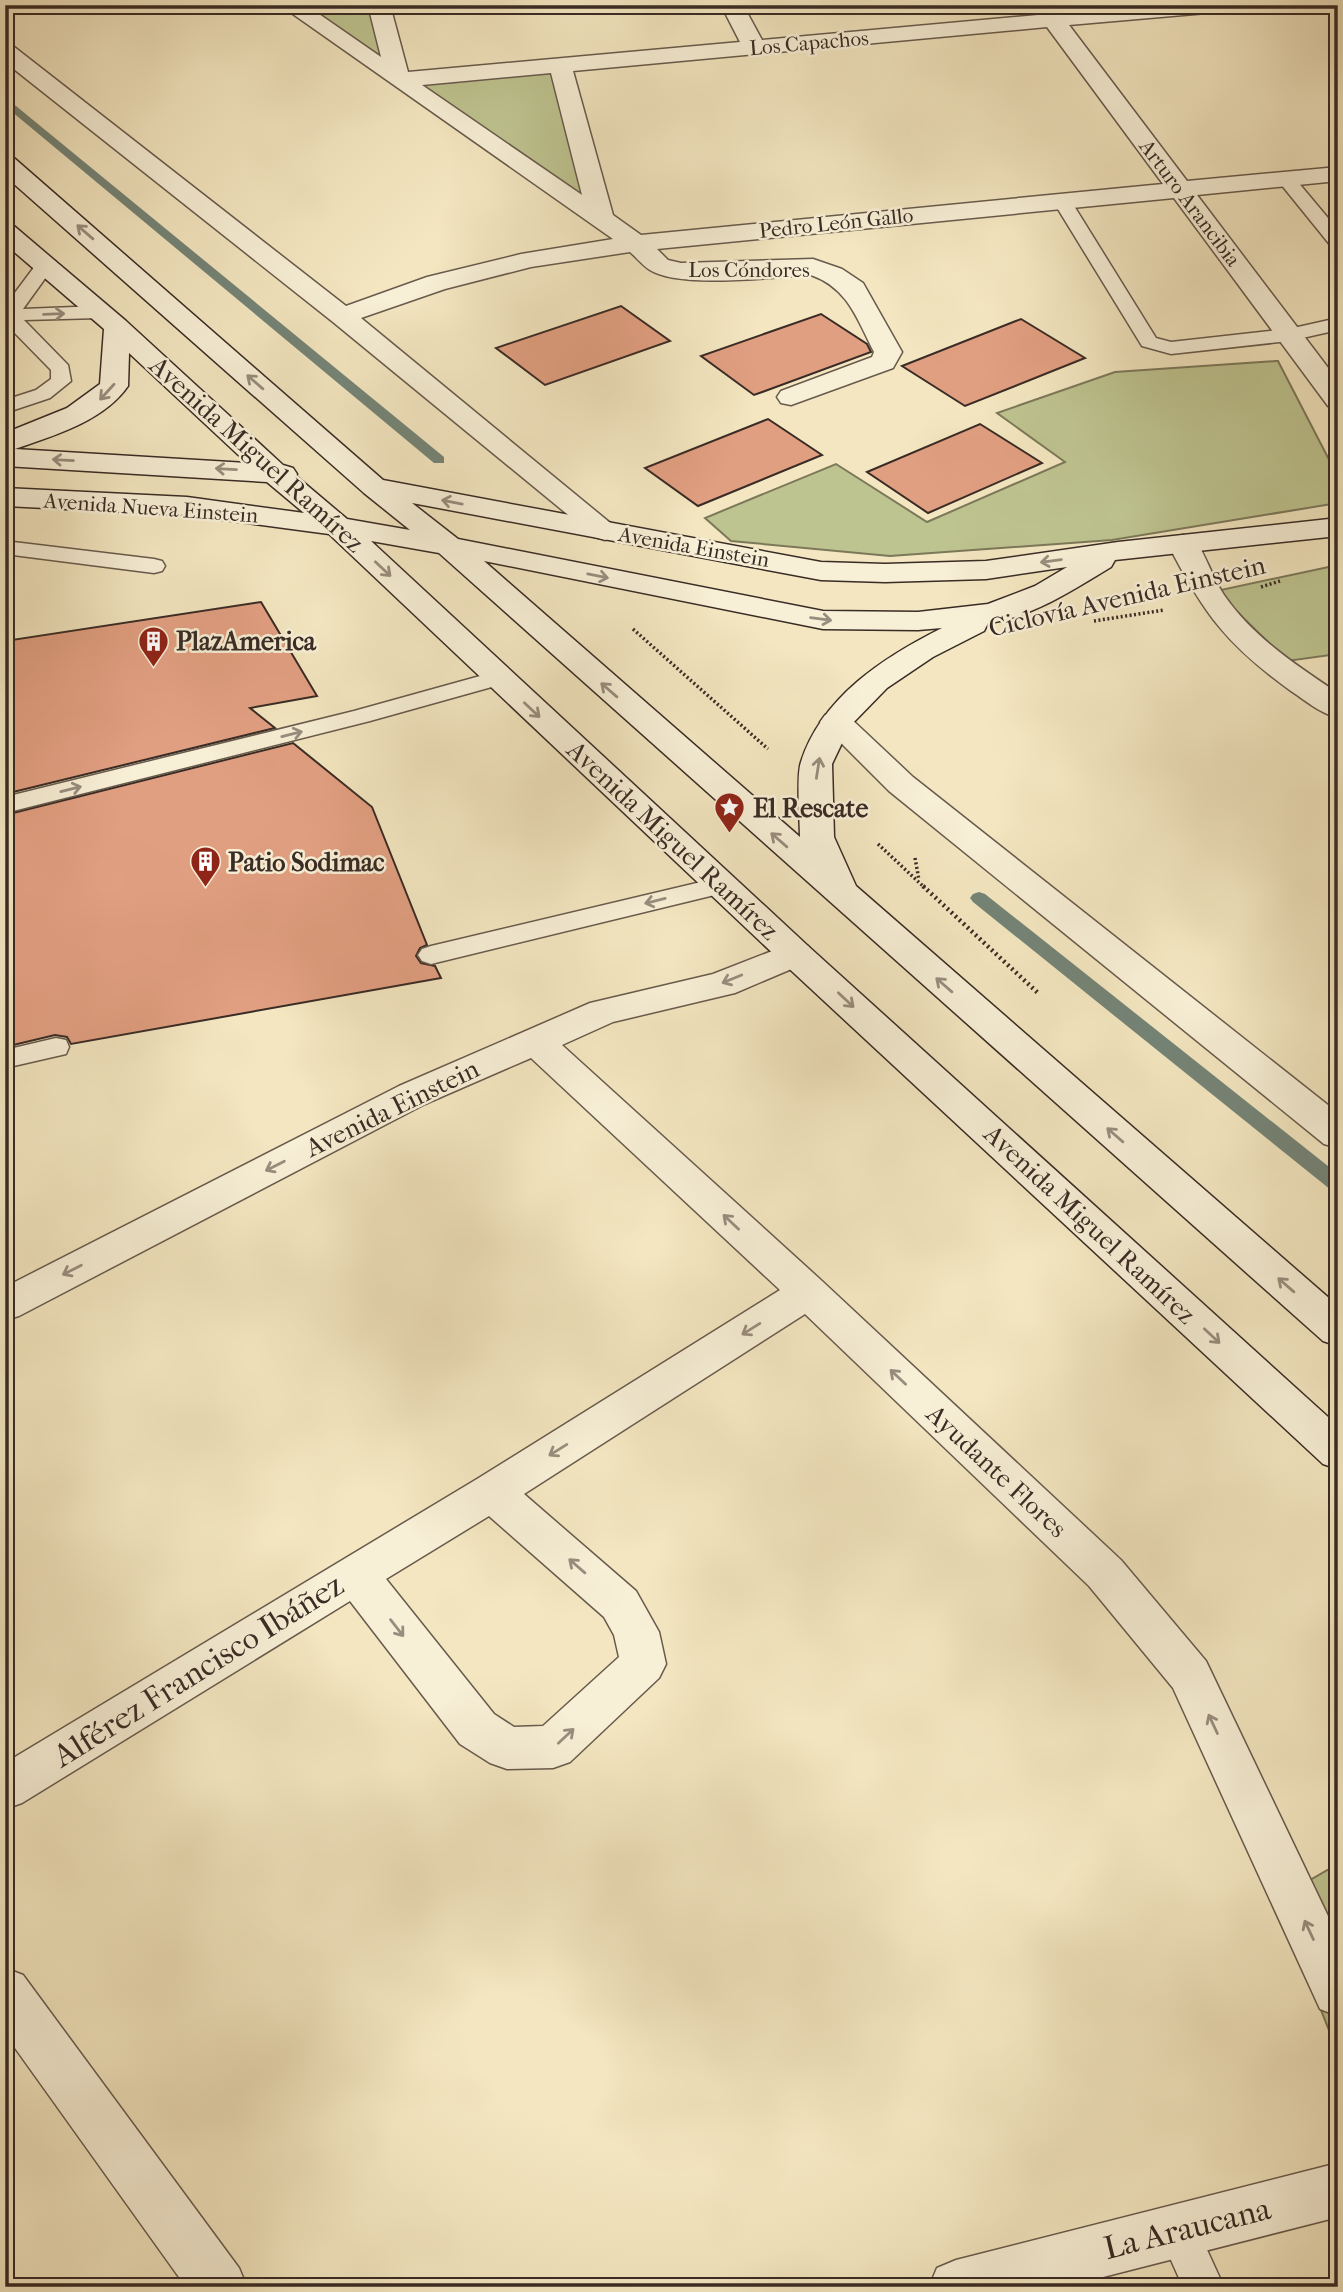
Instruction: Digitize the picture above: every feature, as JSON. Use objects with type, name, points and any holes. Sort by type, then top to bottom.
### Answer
[{"type":"street","name":"Los Cóndores","points":[[291,5],[636,243],[659,265],[680,271],[717,272],[813,267],[834,274],[854,289],[888,352],[883,362],[791,397]]},
{"type":"street","points":[[379,5],[399,80]]},
{"type":"street","points":[[732,5],[754,47]]},
{"type":"street","name":"Los Capachos","points":[[399,80],[754,47],[1048,13],[1219,5]]},
{"type":"street","name":"Arturo Arancibia","points":[[1048,13],[1338,400]]},
{"type":"street","points":[[5,51],[342,316],[605,531]]},
{"type":"street","points":[[559,65],[601,219]]},
{"type":"street","name":"Avenida Miguel Ramírez","points":[[5,163],[374,487],[447,545],[1338,1330]]},
{"type":"street","name":"Pedro León Gallo","points":[[342,316],[436,283],[517,263],[636,243],[1338,174]]},
{"type":"street","name":"Avenida Miguel Ramírez","points":[[5,231],[108,319],[273,472],[338,526],[795,954],[1338,1452]]},
{"type":"street","points":[[5,443],[45,429],[88,409],[114,386],[108,319]]},
{"type":"street","name":"Avenida Nueva Einstein","points":[[5,457],[273,472]]},
{"type":"street","name":"Avenida Einstein","points":[[273,472],[374,487],[821,571],[885,573],[986,570],[1118,551],[1338,527]]},
{"type":"street","name":"Avenida Nueva Einstein","points":[[5,497],[187,506],[338,526]]},
{"type":"street","name":"Avenida Einstein","points":[[338,526],[823,620],[918,621],[994,613],[1046,592],[1118,551]]},
{"type":"street","points":[[1183,544],[1213,601],[1246,639],[1296,680],[1338,708]]},
{"type":"street","points":[[849,901],[817,837],[816,764],[836,722],[876,681],[910,658],[994,613]]},
{"type":"street","points":[[836,722],[901,784],[1338,1134]]},
{"type":"street","name":"Avenida Einstein","points":[[5,1305],[412,1095],[603,1012],[722,984],[795,954]]},
{"type":"street","name":"Ayudante Flores","points":[[535,1041],[808,1292],[1105,1573],[1190,1675],[1338,1992]]},
{"type":"street","name":"Alférez Francisco Ibáñez","points":[[5,1788],[492,1492],[808,1292]]},
{"type":"street","name":"Alférez Francisco Ibáñez","points":[[355,1574],[477,1729],[507,1748],[553,1747],[643,1664],[636,1632],[620,1604],[492,1492]]},
{"type":"street","points":[[5,1992],[220,2287]]},
{"type":"street","name":"La Araucana","points":[[956,2287],[1338,2190]]},
{"type":"lane","points":[[1286,179],[1338,242]]},
{"type":"lane","points":[[1062,201],[1149,342],[1171,348],[1289,335],[1338,324]]},
{"type":"lane","points":[[7,315],[45,266]]},
{"type":"lane","points":[[7,315],[108,319]]},
{"type":"lane","points":[[5,407],[43,394],[61,382],[61,369],[7,315]]},
{"type":"lane","points":[[5,547],[154,566]]},
{"type":"lane","points":[[5,805],[362,716],[498,678]]},
{"type":"lane","points":[[431,955],[722,885]]},
{"type":"lane","points":[[5,1059],[56,1046]]},
{"type":"lane","points":[[1178,2231],[1204,2287]]},
{"type":"path","name":"Ciclovía Avenida Einstein","points":[[1089,622],[1213,601],[1284,580]]},
{"type":"path","points":[[901,784],[919,880]]},
{"type":"green space","points":[[305,5],[369,5],[383,58]]},
{"type":"green space","points":[[553,72],[612,216],[419,83]]},
{"type":"green space","points":[[1278,361],[1338,477],[1338,503],[1112,540],[890,556],[731,541],[705,518],[836,464],[927,522],[1065,462],[997,413],[1115,372]]},
{"type":"green space","points":[[1338,565],[1338,654],[1287,661],[1216,591]]},
{"type":"green space","points":[[1338,1864],[1338,2053],[1277,1899]]},
{"type":"building","points":[[621,306],[670,341],[545,385],[496,348]]},
{"type":"building","points":[[821,314],[867,344],[871,352],[754,395],[701,356]]},
{"type":"building","points":[[1021,319],[1085,358],[965,406],[902,366]]},
{"type":"building","points":[[768,419],[822,455],[698,506],[645,468]]},
{"type":"building","points":[[980,424],[1042,463],[928,513],[867,472]]},
{"type":"building","name":"PlazAmerica","points":[[261,602],[317,696],[250,708],[275,728],[5,794],[5,641]]},
{"type":"building","name":"Patio Sodimac","points":[[293,743],[372,807],[427,945],[420,948],[416,956],[421,963],[435,966],[441,978],[71,1044],[67,1037],[55,1035],[5,1047],[5,815]]},
{"type":"waterway","points":[[5,100],[439,460]]},
{"type":"waterway","points":[[979,898],[1338,1185]]},
{"type":"place","name":"PlazAmerica","points":[[153,668]]},
{"type":"place","name":"El Rescate","points":[[730,835]]},
{"type":"place","name":"Patio Sodimac","points":[[205,889]]}]
